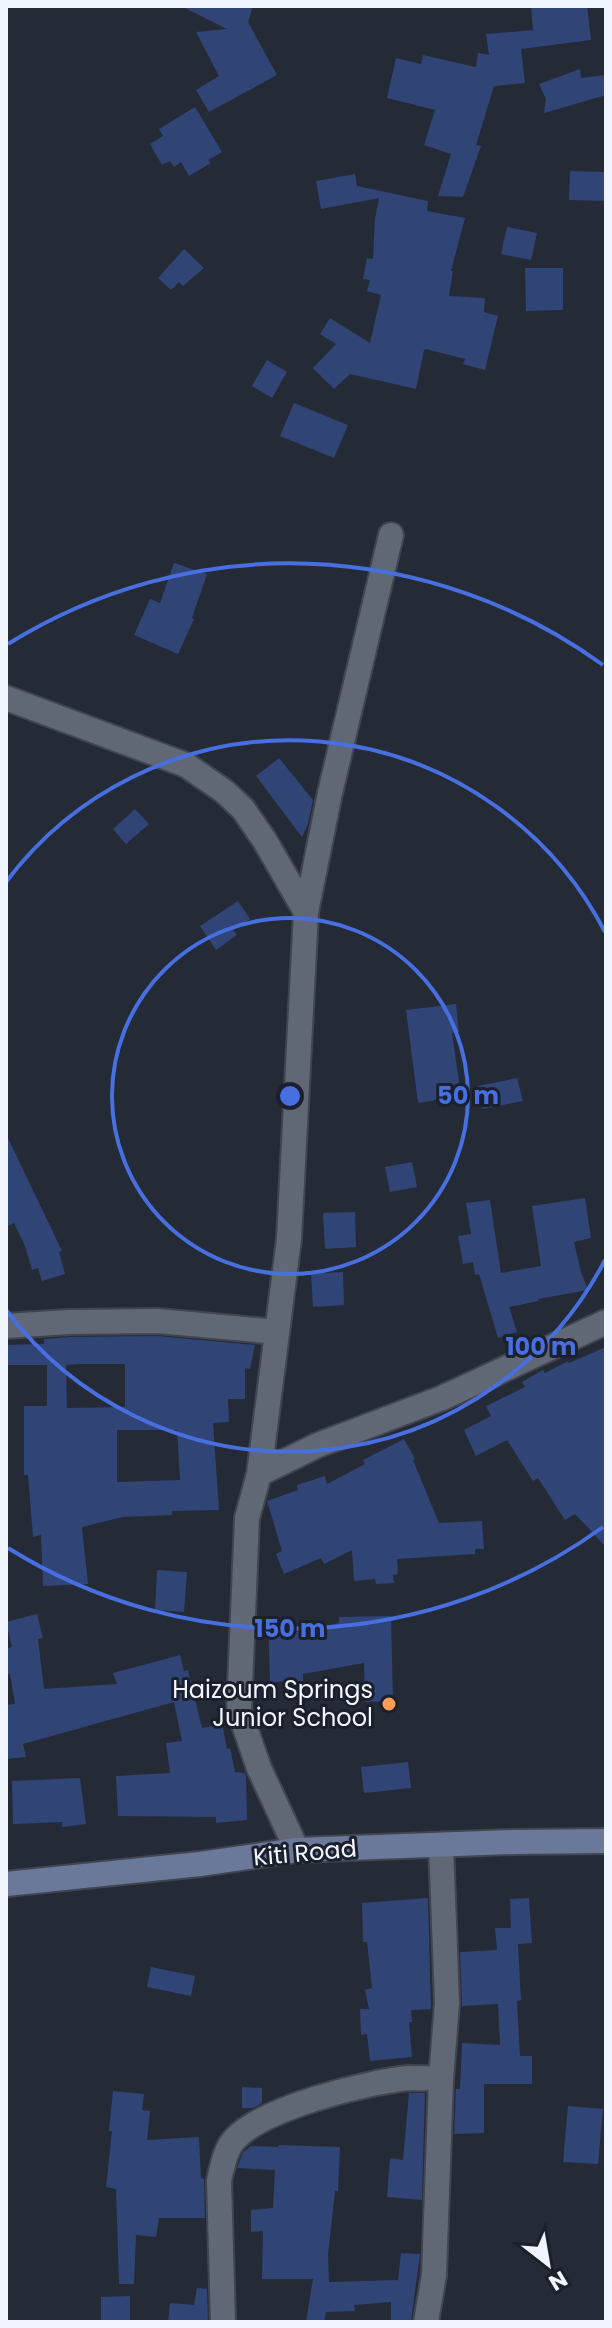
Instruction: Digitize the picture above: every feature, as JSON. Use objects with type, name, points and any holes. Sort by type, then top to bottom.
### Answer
[{"type":"street","points":[[297,1850],[259,1768],[239,1710],[247,1518],[259,1474],[289,1239],[306,912],[330,793],[391,535]]},
{"type":"street","points":[[6,698],[186,765],[225,792],[243,809],[265,841],[306,912]]},
{"type":"street","points":[[6,1326],[158,1321],[277,1332]]},
{"type":"street","points":[[259,1474],[318,1445],[442,1398],[606,1322]]},
{"type":"street","name":"Kiti Road","points":[[6,1884],[200,1864],[297,1850],[606,1841]]},
{"type":"street","points":[[426,2322],[434,2275],[447,2003],[441,1845]]},
{"type":"street","points":[[223,2322],[219,2181],[233,2141],[267,2116],[315,2099],[387,2081],[441,2079]]},
{"type":"building","points":[[181,6],[253,6],[248,22],[277,75],[209,112],[196,90],[219,76],[196,32],[227,29]]},
{"type":"building","points":[[531,6],[587,6],[591,40],[521,49],[525,83],[494,86],[476,145],[481,146],[463,197],[438,196],[451,154],[424,145],[435,110],[387,98],[396,58],[421,64],[423,55],[476,67],[478,53],[489,55],[486,34],[533,30]]},
{"type":"building","points":[[580,69],[581,78],[606,75],[606,95],[544,113],[546,99],[539,84]]},
{"type":"building","points":[[195,107],[222,152],[208,160],[211,163],[189,176],[181,162],[174,167],[170,161],[162,165],[150,144],[163,136],[159,129]]},
{"type":"building","points":[[570,171],[606,172],[606,201],[569,200]]},
{"type":"building","points":[[355,174],[357,186],[428,201],[427,211],[465,218],[451,271],[449,296],[485,298],[484,312],[498,316],[485,370],[463,364],[465,359],[426,349],[416,389],[350,374],[334,389],[313,368],[336,344],[320,334],[330,318],[370,343],[381,295],[367,291],[370,280],[363,279],[367,258],[373,259],[379,198],[321,209],[316,181]]},
{"type":"building","points":[[507,227],[537,233],[531,260],[501,254]]},
{"type":"building","points":[[184,249],[204,268],[183,286],[179,282],[171,290],[158,278]]},
{"type":"building","points":[[525,268],[563,268],[563,310],[526,311]]},
{"type":"building","points":[[267,360],[287,372],[272,398],[252,386]]},
{"type":"building","points":[[294,403],[348,425],[334,458],[280,436]]},
{"type":"building","points":[[174,563],[207,574],[194,619],[178,654],[134,635],[150,599],[160,603]]},
{"type":"building","points":[[279,758],[313,800],[302,837],[256,776]]},
{"type":"building","points":[[135,809],[149,824],[126,844],[113,829]]},
{"type":"building","points":[[238,901],[250,919],[233,930],[237,935],[216,950],[200,926]]},
{"type":"building","points":[[456,1004],[459,1032],[452,1033],[461,1096],[418,1103],[406,1010]]},
{"type":"building","points":[[517,1078],[523,1101],[483,1109],[478,1086]]},
{"type":"building","points":[[6,1134],[62,1251],[59,1252],[65,1274],[42,1281],[38,1268],[32,1270],[14,1223],[6,1227]]},
{"type":"building","points":[[412,1162],[417,1187],[390,1192],[385,1167]]},
{"type":"building","points":[[585,1198],[591,1238],[574,1242],[588,1290],[509,1307],[517,1332],[498,1338],[479,1274],[475,1275],[473,1262],[463,1264],[458,1236],[471,1234],[466,1203],[490,1200],[501,1273],[541,1266],[532,1206]]},
{"type":"building","points":[[355,1212],[356,1247],[325,1249],[323,1213]]},
{"type":"building","points":[[343,1272],[344,1305],[313,1307],[311,1274]]},
{"type":"building","points":[[157,1336],[255,1345],[250,1369],[245,1368],[245,1399],[228,1399],[229,1422],[213,1423],[219,1510],[172,1511],[172,1515],[123,1517],[82,1527],[88,1584],[43,1586],[41,1535],[33,1537],[28,1475],[24,1475],[24,1406],[47,1406],[47,1365],[6,1365],[6,1345],[44,1344],[44,1339]],"holes":[[[125,1364],[125,1407],[67,1408],[66,1365]],[[117,1430],[177,1430],[180,1480],[117,1482]]]},
{"type":"building","points":[[606,1347],[606,1547],[575,1514],[565,1520],[538,1478],[533,1481],[507,1440],[476,1456],[464,1430],[491,1416],[486,1406],[525,1387],[522,1382],[543,1370],[545,1373]]},
{"type":"building","points":[[404,1439],[415,1459],[439,1523],[482,1521],[484,1549],[475,1549],[475,1554],[397,1559],[398,1574],[393,1575],[394,1583],[376,1584],[375,1579],[354,1581],[352,1550],[324,1564],[321,1558],[284,1574],[276,1554],[282,1551],[267,1501],[298,1490],[297,1485],[325,1476],[327,1484],[365,1464],[363,1460]]},
{"type":"building","points":[[157,1570],[187,1572],[184,1612],[155,1610]]},
{"type":"building","points":[[37,1614],[43,1638],[38,1639],[44,1689],[117,1684],[113,1673],[180,1655],[184,1671],[188,1670],[202,1728],[222,1724],[235,1772],[245,1773],[247,1820],[216,1823],[216,1817],[118,1816],[116,1776],[170,1773],[166,1743],[182,1741],[174,1702],[23,1744],[26,1757],[6,1759],[6,1705],[15,1704],[10,1674],[6,1675],[6,1649],[12,1647],[6,1622]]},
{"type":"building","points":[[391,1616],[393,1701],[365,1702],[364,1663],[303,1674],[303,1681],[270,1682],[268,1619],[288,1619],[289,1633],[339,1623],[339,1617]]},
{"type":"building","points":[[408,1762],[411,1788],[364,1793],[361,1767]]},
{"type":"building","points":[[80,1778],[86,1824],[62,1827],[62,1822],[13,1824],[12,1781]]},
{"type":"building","points":[[428,1898],[431,2009],[411,2010],[412,2057],[370,2061],[367,2034],[361,2035],[360,2009],[369,2009],[365,1990],[372,1988],[367,1942],[363,1942],[362,1903]]},
{"type":"building","points":[[529,1898],[532,1943],[518,1944],[521,2000],[517,2001],[520,2056],[532,2056],[532,2084],[484,2084],[484,2133],[454,2134],[462,2043],[500,2045],[498,2004],[462,2006],[460,1952],[497,1950],[495,1928],[511,1928],[510,1899]]},
{"type":"building","points":[[151,1967],[195,1976],[191,1996],[147,1987]]},
{"type":"building","points":[[242,2087],[262,2088],[262,2103],[253,2108],[242,2108]]},
{"type":"building","points":[[113,2091],[144,2094],[142,2110],[150,2111],[147,2140],[199,2137],[201,2178],[204,2179],[205,2218],[159,2218],[156,2237],[136,2235],[134,2284],[119,2284],[116,2189],[106,2187]]},
{"type":"building","points":[[409,2093],[425,2093],[422,2200],[387,2197],[390,2158],[403,2160]]},
{"type":"building","points":[[568,2106],[603,2109],[598,2164],[563,2162]]},
{"type":"building","points":[[251,2146],[340,2147],[338,2191],[335,2191],[328,2254],[329,2282],[398,2280],[401,2253],[420,2254],[411,2322],[391,2322],[391,2302],[354,2305],[355,2311],[326,2312],[324,2322],[306,2322],[313,2279],[262,2279],[263,2231],[251,2232],[251,2210],[273,2208],[275,2170],[237,2168],[243,2152]]},
{"type":"building","points":[[197,2288],[207,2289],[208,2322],[168,2322],[170,2303],[194,2305]]},
{"type":"building","points":[[130,2296],[130,2322],[101,2322],[101,2297]]},
{"type":"place","name":"Haizoum Springs Junior School","points":[[389,1704]]}]
